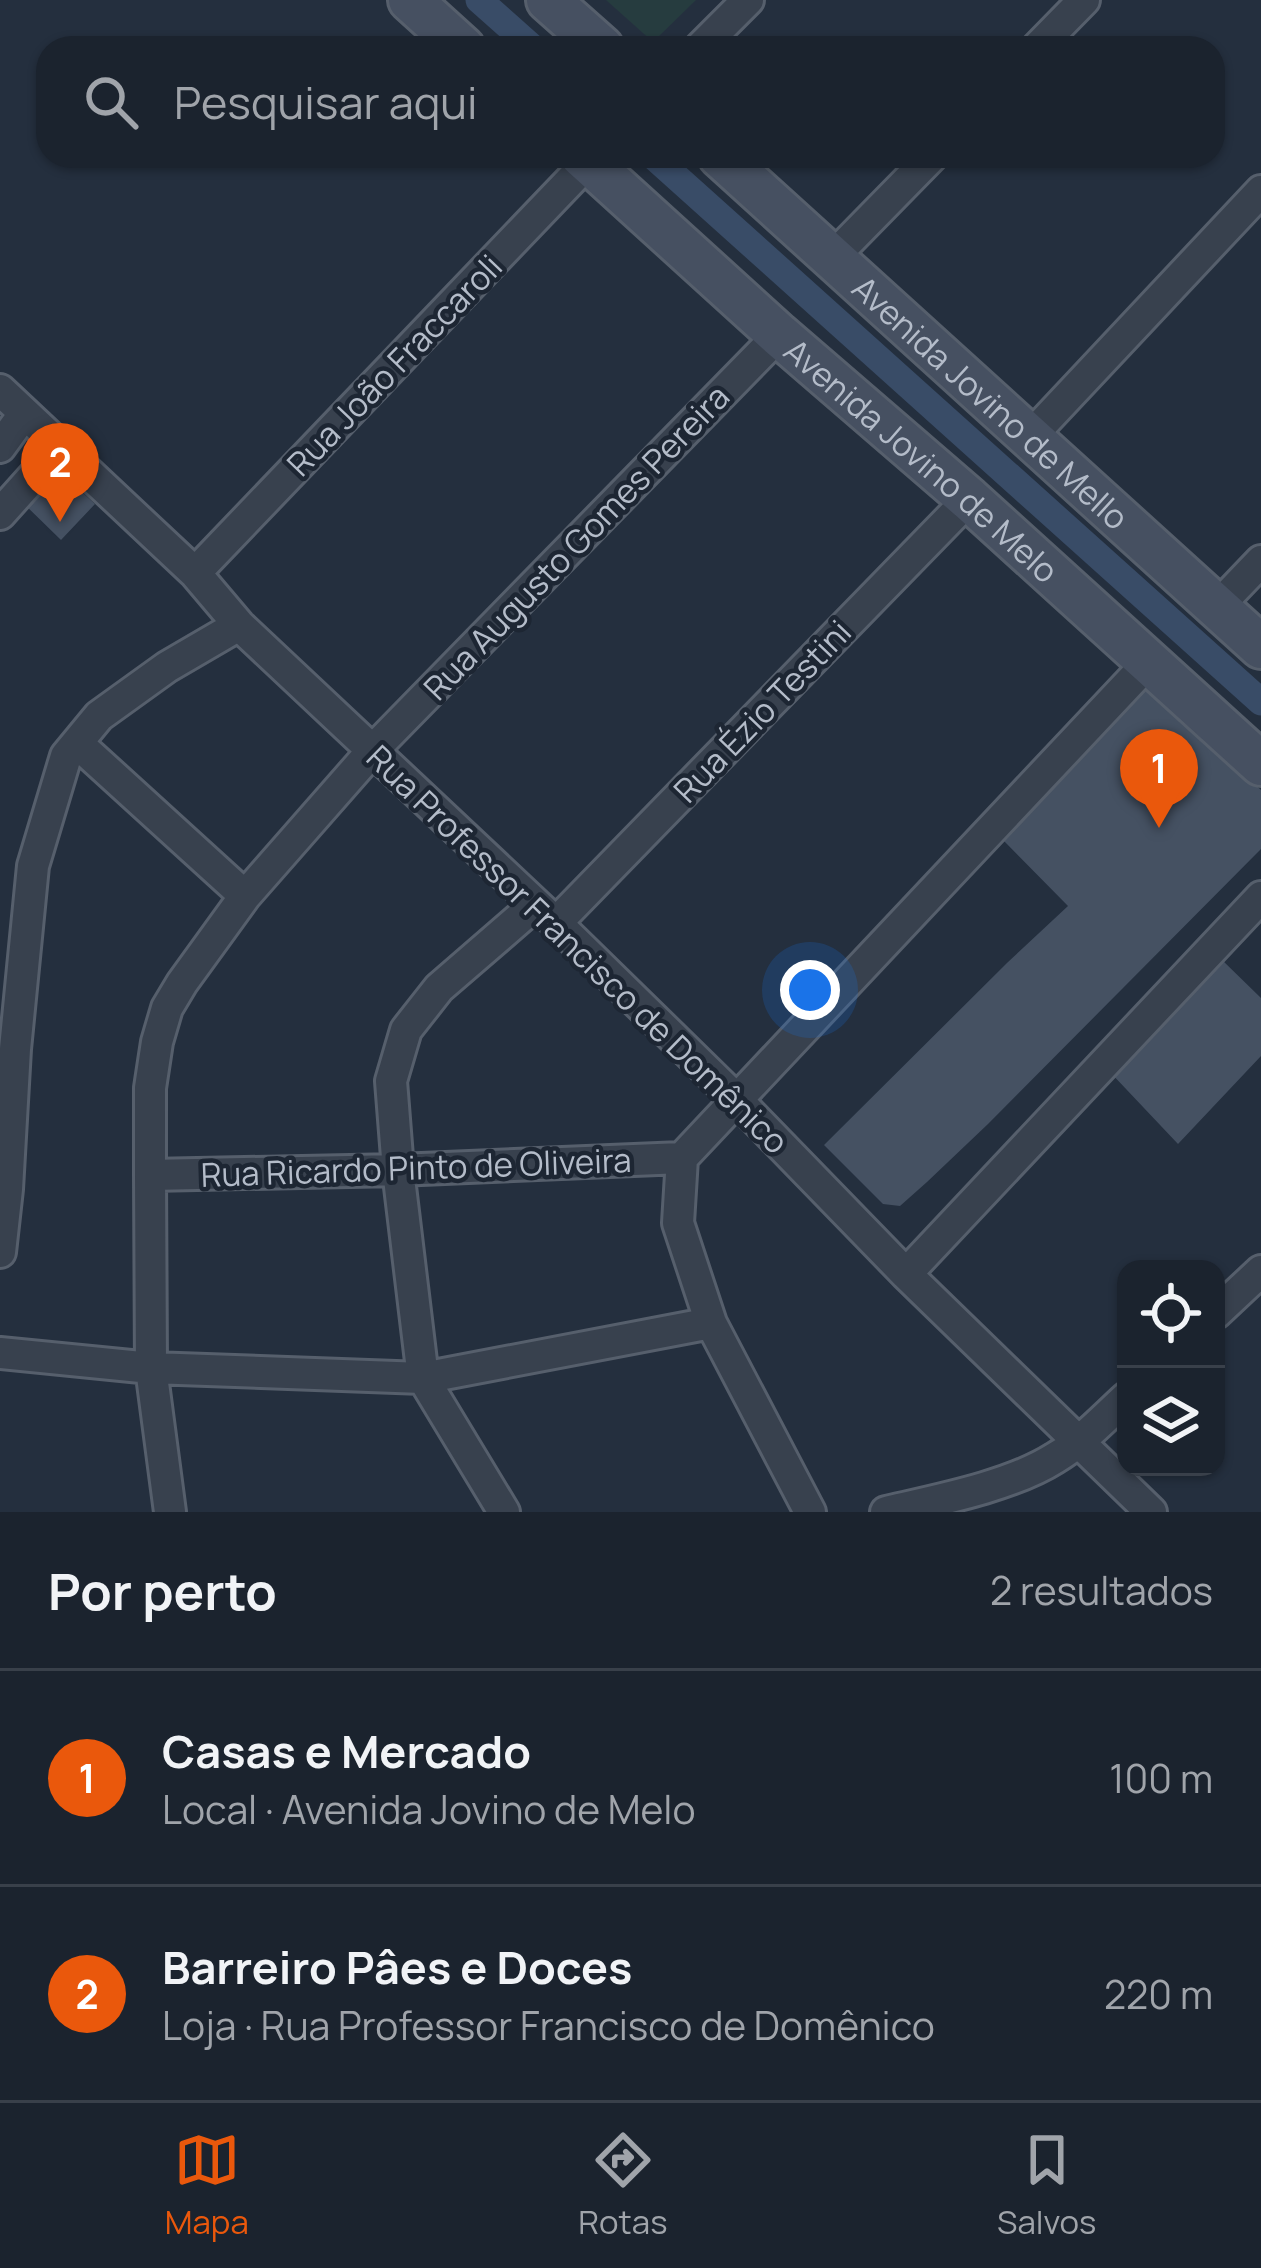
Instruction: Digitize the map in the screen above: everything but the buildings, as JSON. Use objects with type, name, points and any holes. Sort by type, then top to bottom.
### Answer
[{"type":"main road","points":[[410,0],[450,36]]},
{"type":"main road","points":[[548,0],[588,36]]},
{"type":"main road","name":"Avenida Jovino de Melo","points":[[599,168],[1261,764]]},
{"type":"main road","name":"Avenida Jovino de Mello","points":[[733,168],[1261,647]]},
{"type":"street","points":[[712,36],[748,0]]},
{"type":"street","points":[[1049,36],[1084,0]]},
{"type":"street","name":"Rua João Fraccaroli","points":[[195,573],[579,168]]},
{"type":"street","points":[[833,257],[920,168]]},
{"type":"street","points":[[1030,437],[1261,191]]},
{"type":"street","name":"Rua Augusto Gomes Pereira","points":[[170,1512],[152,1368],[149,1088],[166,1008],[245,896],[374,749],[779,335]]},
{"type":"street","name":"Rua Professor Francisco de Domênico","points":[[0,390],[736,1099],[906,1274],[1151,1512]]},
{"type":"street","points":[[0,447],[24,414]]},
{"type":"street","points":[[0,514],[59,447]]},
{"type":"street","name":"Rua Ézio Testini","points":[[423,1378],[392,1081],[406,1030],[440,988],[546,914],[969,499]]},
{"type":"street","points":[[1217,607],[1261,561]]},
{"type":"street","points":[[0,1252],[7,1190],[8,1046],[33,866],[66,756],[99,716],[166,667],[239,625]]},
{"type":"street","points":[[810,1512],[711,1323],[678,1222],[682,1158],[1147,664]]},
{"type":"street","points":[[76,743],[245,896]]},
{"type":"street","points":[[906,1274],[1261,897]]},
{"type":"street","name":"Rua Ricardo Pinto de Oliveira","points":[[150,1175],[682,1158]]},
{"type":"street","points":[[1225,1305],[1261,1271]]},
{"type":"street","points":[[0,1353],[152,1368],[423,1378],[711,1323]]},
{"type":"street","points":[[423,1378],[503,1512]]},
{"type":"street","points":[[886,1512],[951,1496],[1051,1461],[1117,1406]]},
{"type":"green space","points":[[606,0],[696,0],[659,36],[646,36]]},
{"type":"waterway","points":[[479,0],[520,36]]},
{"type":"waterway","points":[[666,168],[1261,702]]},
{"type":"place","name":"Barreiro Pâes e Doces","points":[[60,522]]},
{"type":"place","name":"Casas e Mercado","points":[[1159,828]]}]
